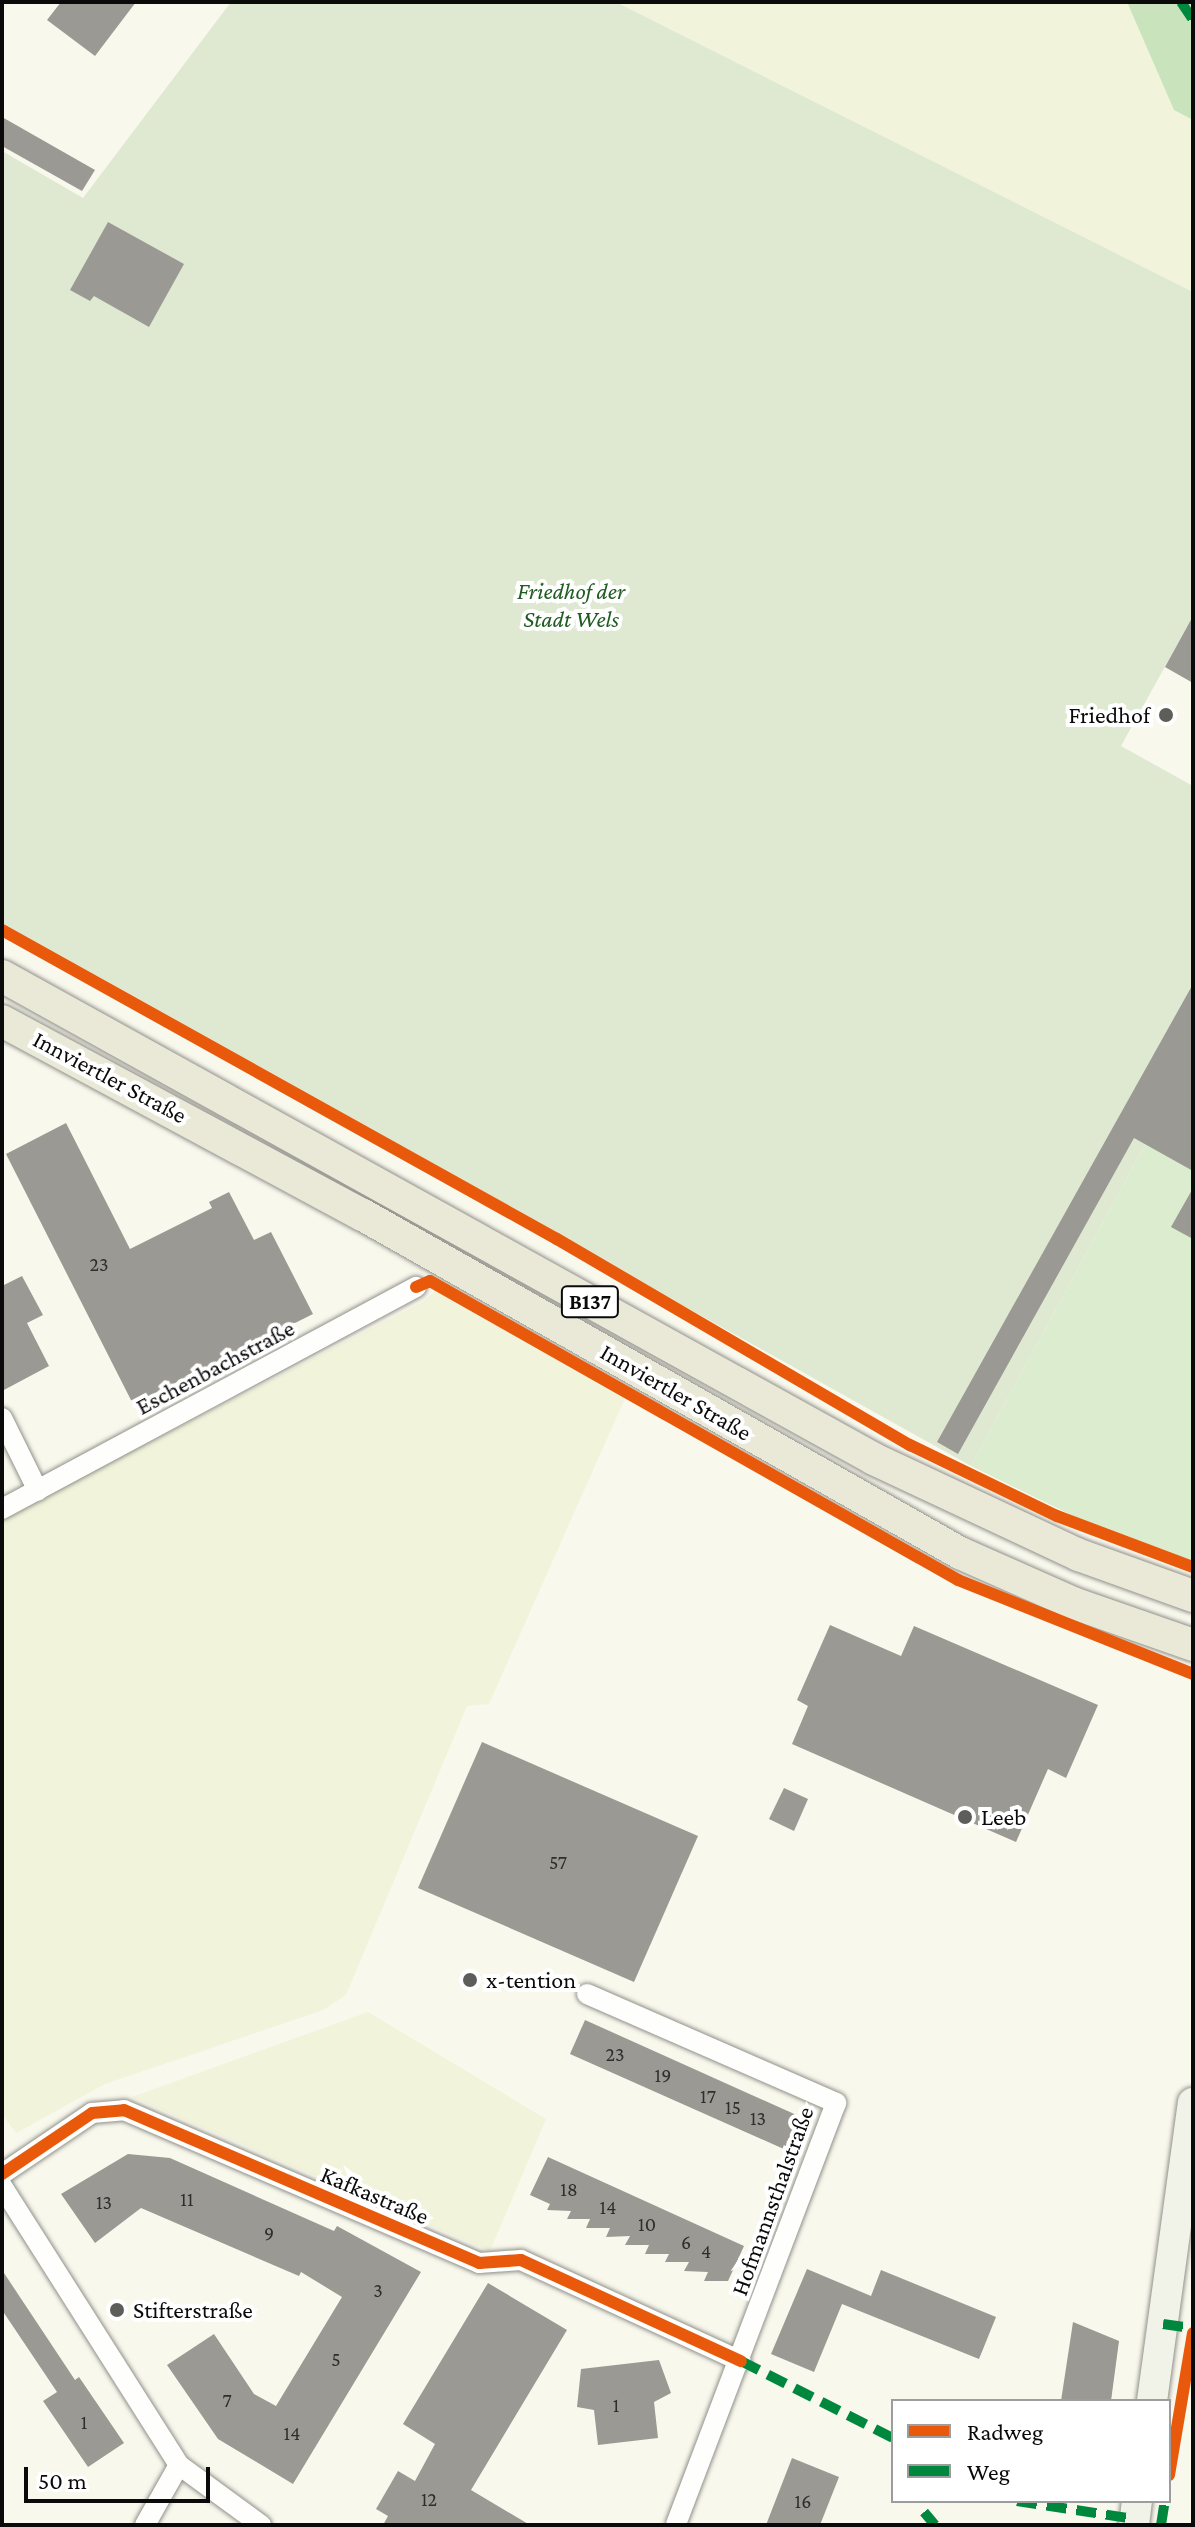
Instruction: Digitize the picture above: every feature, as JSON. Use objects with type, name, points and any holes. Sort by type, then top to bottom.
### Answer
[{"type":"main road","name":"Innviertler Straße","points":[[2,976],[874,1459],[1079,1555],[1193,1596]]},
{"type":"main road","name":"Innviertler Straße","points":[[2,1021],[336,1200],[960,1553],[1073,1603],[1193,1645]]},
{"type":"street","name":"Eschenbachstraße","points":[[2,1509],[416,1287]]},
{"type":"street","points":[[2,1418],[38,1491]]},
{"type":"street","name":"Hofmannsthalstraße","points":[[587,1994],[836,2103],[741,2361],[676,2525]]},
{"type":"street","points":[[1152,2399],[1193,2103]]},
{"type":"street","name":"Kafkastraße","points":[[2,2174],[92,2113],[124,2110],[479,2263],[521,2260],[741,2361]]},
{"type":"street","points":[[2,2186],[179,2465],[261,2525]]},
{"type":"street","points":[[145,2525],[179,2465]]},
{"type":"street","points":[[1134,2525],[1137,2503]]},
{"type":"green space","name":"Friedhof der Stadt Wels","points":[[231,2],[616,2],[1193,292],[1193,616],[1121,746],[1193,786],[1193,1056],[971,1466],[2,926],[2,151],[83,198]]},
{"type":"green space","points":[[616,2],[1127,2],[1174,110],[1193,120],[1193,292]]},
{"type":"green space","points":[[1127,2],[1193,2],[1193,120],[1174,110]]},
{"type":"green space","points":[[1186,1069],[1193,1073],[1193,1564],[1090,1524],[971,1466]]},
{"type":"green space","points":[[437,1289],[626,1396],[489,1704],[467,1706],[346,1995],[323,2010],[105,2084],[16,2133],[2,2114],[2,1518],[423,1302]]},
{"type":"green space","points":[[368,2012],[546,2119],[490,2251],[132,2097]]},
{"type":"building","points":[[61,2],[136,2],[95,56],[47,20]]},
{"type":"building","points":[[2,117],[95,170],[82,191],[2,146]]},
{"type":"building","points":[[108,222],[184,264],[149,327],[94,296],[90,301],[70,290]]},
{"type":"building","points":[[1193,616],[1193,683],[1165,667]]},
{"type":"building","points":[[1193,984],[1193,1171],[1134,1138],[958,1454],[937,1442]]},
{"type":"building","points":[[66,1123],[130,1249],[212,1208],[209,1202],[229,1192],[254,1240],[271,1232],[313,1314],[133,1404],[6,1154]]},
{"type":"building","points":[[1193,1188],[1193,1239],[1171,1227]]},
{"type":"building","points":[[22,1276],[43,1315],[27,1323],[49,1366],[2,1391],[2,1286]]},
{"type":"building","points":[[830,1625],[901,1656],[914,1626],[1098,1705],[1066,1778],[1048,1769],[1016,1842],[792,1744],[808,1706],[797,1700]]},
{"type":"building","name":"x-tention","points":[[482,1742],[698,1836],[634,1982],[418,1888]]},
{"type":"building","points":[[784,1788],[808,1799],[794,1831],[769,1819]]},
{"type":"building","points":[[585,2020],[801,2117],[786,2150],[570,2054]]},
{"type":"building","points":[[128,2154],[170,2158],[334,2231],[337,2226],[421,2272],[293,2484],[218,2439],[167,2365],[214,2334],[254,2394],[276,2406],[342,2297],[301,2272],[299,2276],[141,2208],[95,2243],[61,2194]]},
{"type":"building","points":[[548,2157],[744,2246],[728,2281],[704,2281],[708,2272],[684,2271],[689,2262],[665,2262],[669,2254],[645,2254],[649,2245],[625,2245],[630,2236],[606,2237],[610,2228],[586,2228],[590,2219],[567,2219],[571,2211],[547,2210],[550,2204],[530,2195]]},
{"type":"building","points":[[807,2269],[871,2296],[881,2270],[996,2317],[979,2359],[842,2304],[814,2372],[771,2354]]},
{"type":"building","points":[[2,2270],[75,2380],[79,2377],[124,2443],[88,2467],[43,2401],[57,2392],[2,2310]]},
{"type":"building","points":[[488,2283],[567,2330],[471,2490],[530,2525],[383,2525],[388,2516],[376,2509],[398,2471],[415,2481],[435,2444],[403,2424]]},
{"type":"building","points":[[1073,2322],[1119,2341],[1111,2399],[1061,2399]]},
{"type":"building","points":[[659,2360],[671,2393],[654,2402],[658,2438],[598,2445],[594,2410],[577,2407],[581,2369]]},
{"type":"building","points":[[792,2458],[839,2477],[820,2525],[766,2525]]},
{"type":"marked path","points":[[1181,2],[1193,20]]},
{"type":"marked path","points":[[1163,2324],[1193,2328]]},
{"type":"marked path","points":[[741,2361],[891,2437]]},
{"type":"marked path","points":[[1030,2503],[1134,2519]]},
{"type":"marked path","points":[[1161,2525],[1165,2503]]},
{"type":"marked path","points":[[924,2512],[935,2525]]},
{"type":"cycle path","points":[[2,930],[557,1239],[910,1445],[1057,1516],[1193,1567]]},
{"type":"cycle path","points":[[416,1287],[430,1281],[958,1580],[1193,1674]]},
{"type":"cycle path","points":[[2,2174],[92,2113],[124,2110],[479,2263],[521,2260],[741,2361]]},
{"type":"cycle path","points":[[1171,2463],[1193,2333]]},
{"type":"place","name":"Friedhof","points":[[1166,715]]},
{"type":"place","name":"Leeb","points":[[965,1817]]},
{"type":"place","name":"x-tention","points":[[470,1980]]},
{"type":"place","name":"Stifterstraße","points":[[117,2310]]}]
